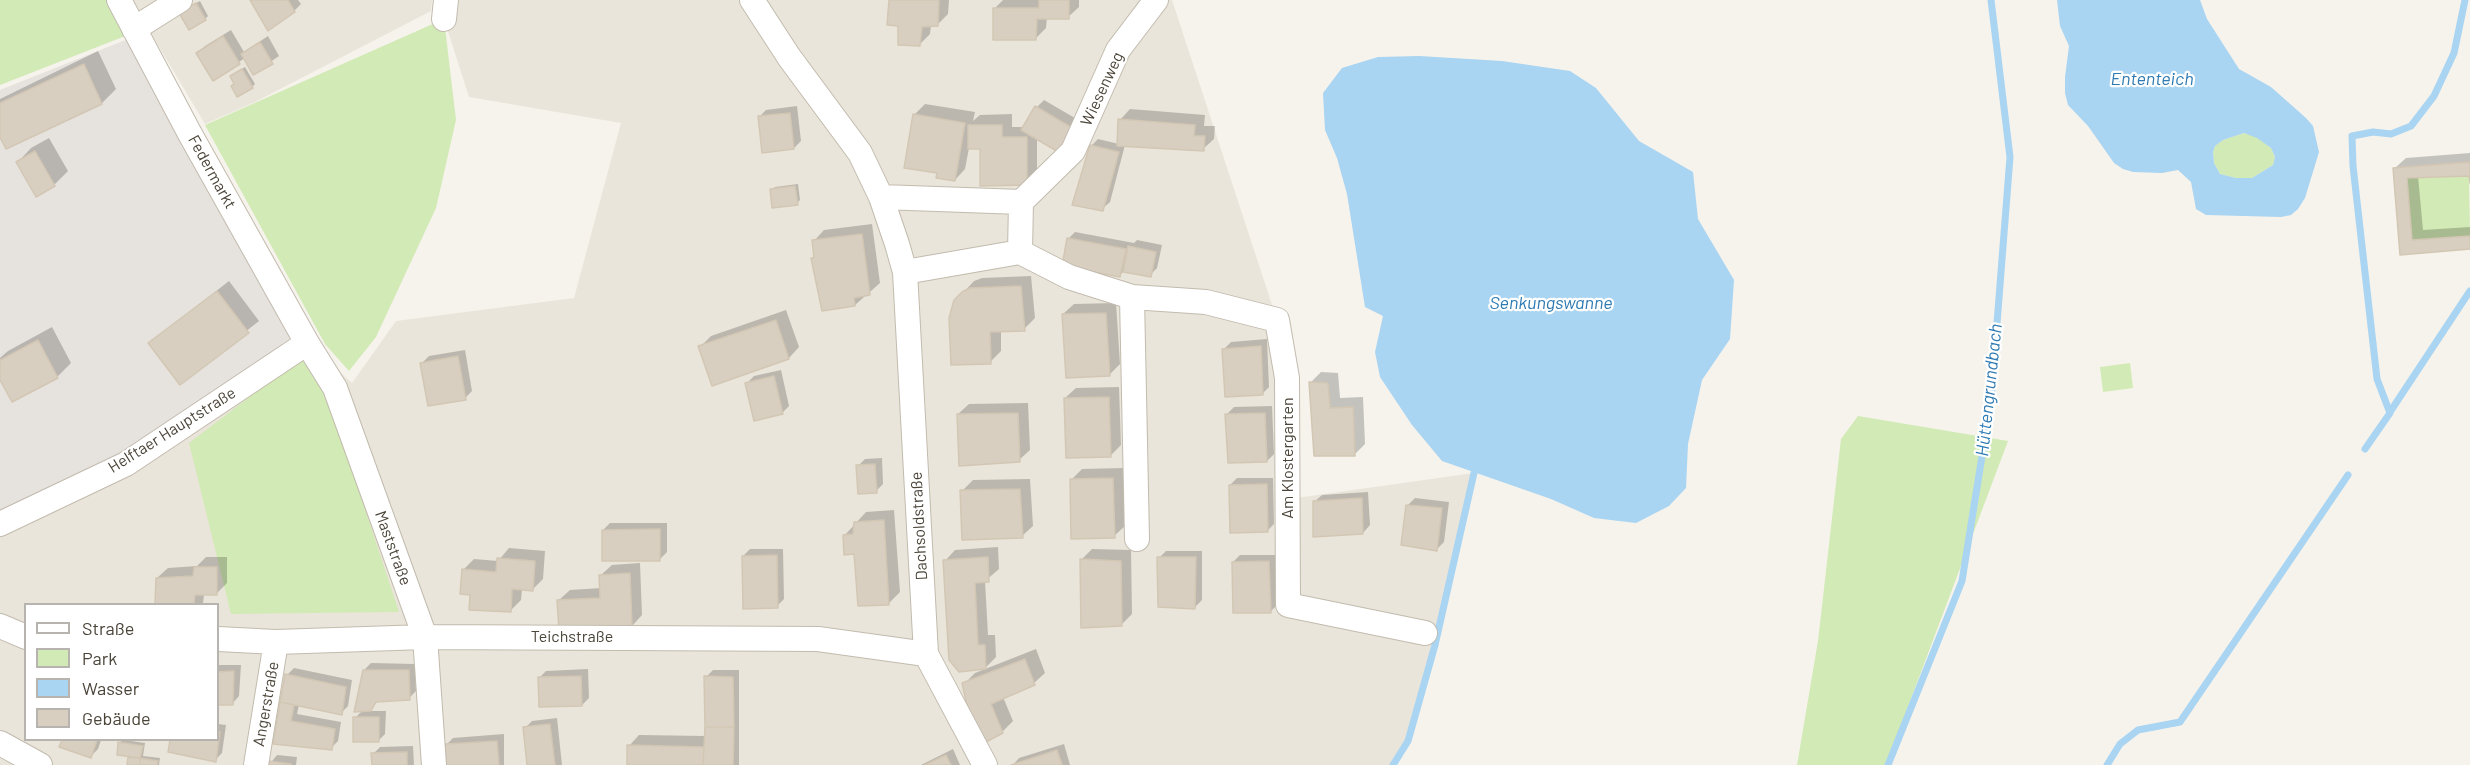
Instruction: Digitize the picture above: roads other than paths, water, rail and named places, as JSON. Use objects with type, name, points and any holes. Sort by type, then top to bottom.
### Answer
[{"type":"street","name":"Federmarkt","points":[[119,0],[307,343]]},
{"type":"street","points":[[134,29],[180,0]]},
{"type":"street","name":"Dachsoldstraße","points":[[752,0],[789,57],[860,153],[881,197],[905,272],[926,654],[985,765]]},
{"type":"street","name":"Wiesenweg","points":[[1021,202],[1073,151],[1118,50],[1156,0]]},
{"type":"street","points":[[881,197],[1021,202],[1020,252],[905,272]]},
{"type":"street","name":"Am Klostergarten","points":[[1020,252],[1069,277],[1132,297],[1206,302],[1277,320],[1287,378],[1288,605],[1425,633]]},
{"type":"street","points":[[1132,297],[1137,539]]},
{"type":"street","name":"Helftaer Hauptstraße","points":[[0,524],[126,464],[307,343]]},
{"type":"street","name":"Maststraße","points":[[307,343],[335,388],[425,637],[434,765]]},
{"type":"street","points":[[0,626],[24,636]]},
{"type":"street","name":"Teichstraße","points":[[219,639],[276,642],[425,637],[818,639],[926,654]]},
{"type":"street","name":"Angerstraße","points":[[256,765],[276,642]]},
{"type":"street","points":[[0,743],[40,765]]},
{"type":"water","name":"Ententeich","points":[[2057,0],[2200,0],[2207,19],[2239,69],[2271,87],[2313,126],[2319,152],[2305,198],[2298,209],[2291,215],[2281,217],[2206,215],[2196,209],[2191,182],[2178,170],[2162,173],[2133,172],[2114,163],[2088,126],[2068,105],[2065,77],[2069,46],[2060,26]],"holes":[[[2244,133],[2257,138],[2271,148],[2275,157],[2273,165],[2252,178],[2236,178],[2220,174],[2214,163],[2215,146],[2223,140]]]},
{"type":"water","name":"Senkungswanne","points":[[1419,56],[1502,61],[1570,71],[1596,88],[1639,141],[1693,172],[1698,219],[1734,280],[1730,339],[1702,380],[1688,444],[1686,488],[1669,506],[1636,523],[1594,518],[1551,499],[1442,461],[1412,425],[1380,377],[1375,352],[1383,316],[1365,307],[1347,194],[1337,158],[1325,130],[1323,93],[1342,68],[1378,57]]},
{"type":"waterway","name":"Hüttengrundbach","points":[[1888,765],[1962,581],[1991,400],[2010,157],[1991,0]]},
{"type":"waterway","points":[[2365,449],[2390,413],[2377,379],[2353,166],[2352,136],[2373,132],[2391,134],[2411,126],[2434,96],[2454,53],[2465,0]]},
{"type":"waterway","points":[[2390,412],[2470,291]]},
{"type":"waterway","points":[[1393,765],[1408,741],[1435,645],[1474,473]]},
{"type":"waterway","points":[[2107,765],[2120,744],[2138,730],[2180,722],[2348,475]]}]
